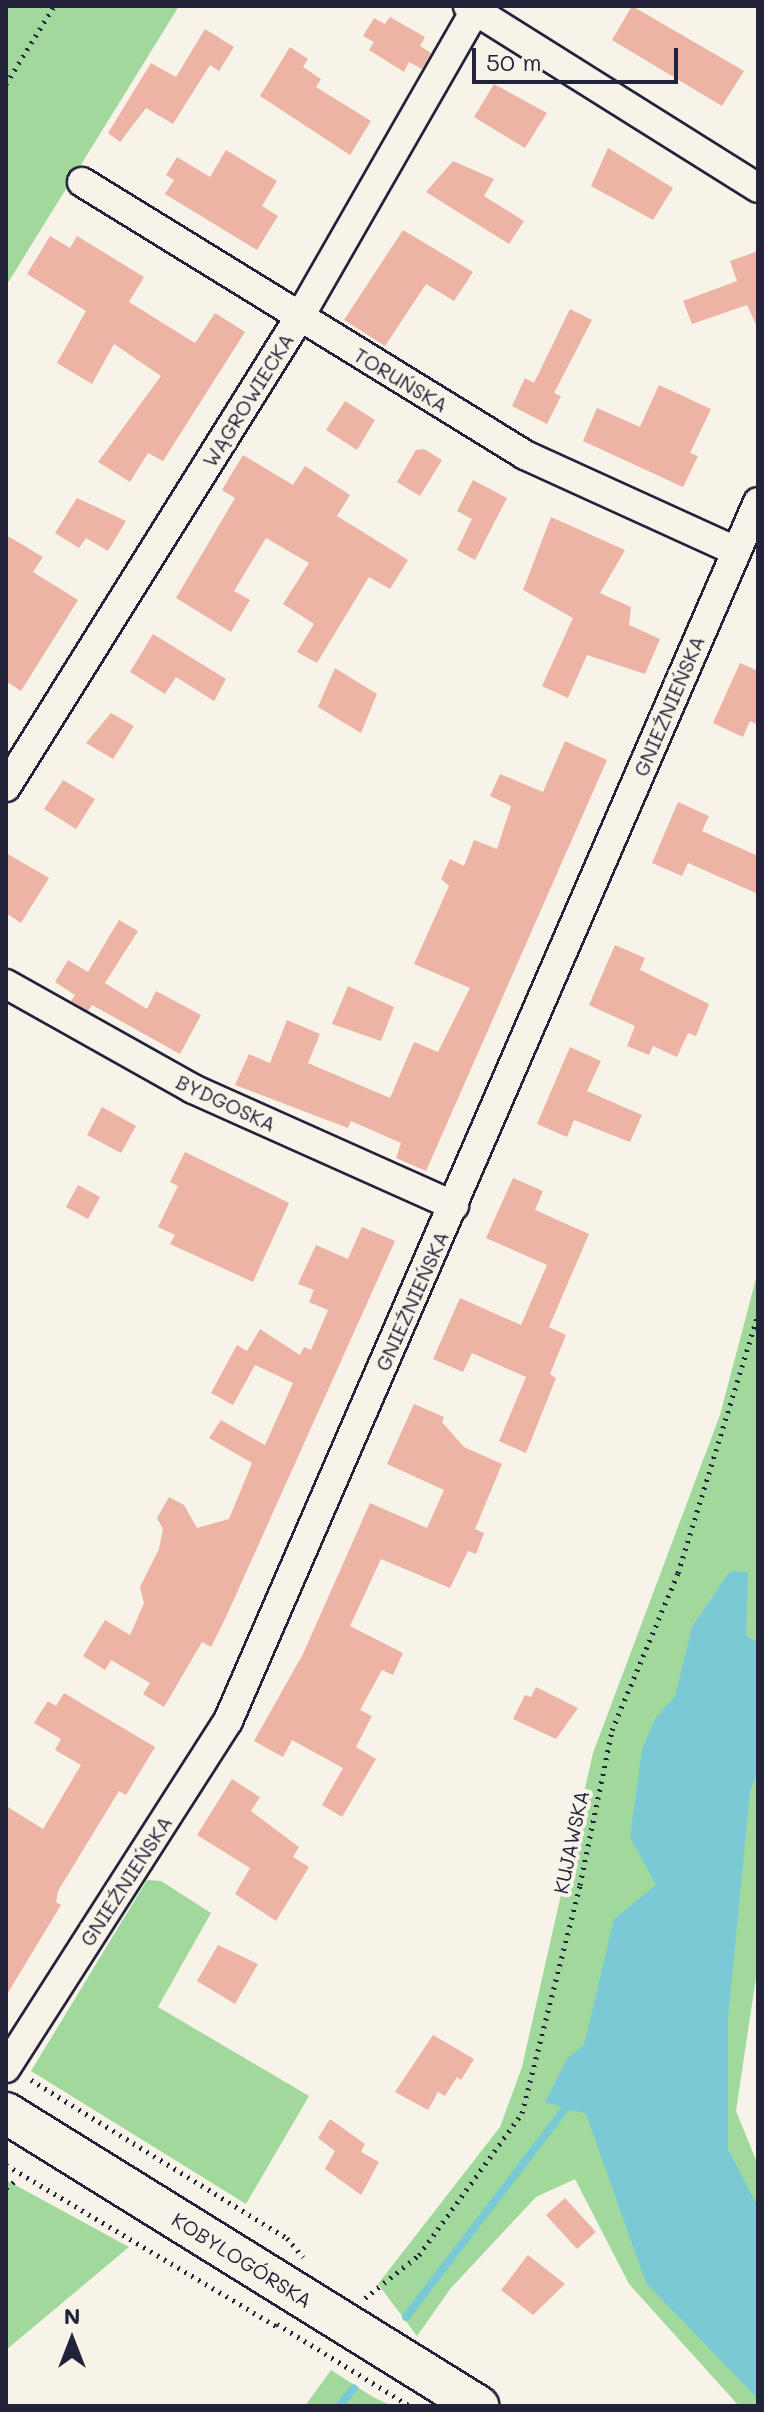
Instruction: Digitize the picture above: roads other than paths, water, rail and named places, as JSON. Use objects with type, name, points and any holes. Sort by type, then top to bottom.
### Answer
[{"type":"street","points":[[474,7],[758,188]]},
{"type":"street","name":"WĄGROWIECKA","points":[[6,787],[299,318],[474,7]]},
{"type":"street","name":"TORUŃSKA","points":[[82,182],[525,455],[736,551]]},
{"type":"street","name":"GNIEŹNIEŃSKA","points":[[7,2067],[228,1721],[758,502]]},
{"type":"street","name":"BYDGOSKA","points":[[6,984],[193,1089],[454,1206]]},
{"type":"street","name":"KOBYLOGÓRSKA","points":[[6,2113],[478,2406]]},
{"type":"water","points":[[730,1571],[748,1572],[746,1636],[758,1642],[758,1769],[750,1791],[728,2019],[728,2149],[758,2207],[758,2399],[646,2283],[586,2114],[545,2102],[567,2059],[584,2045],[614,1919],[656,1885],[630,1837],[642,1749],[655,1719],[675,1696],[692,1627]]},
{"type":"waterway","points":[[406,2317],[566,2108]]},
{"type":"waterway","points":[[339,2406],[354,2388]]}]
